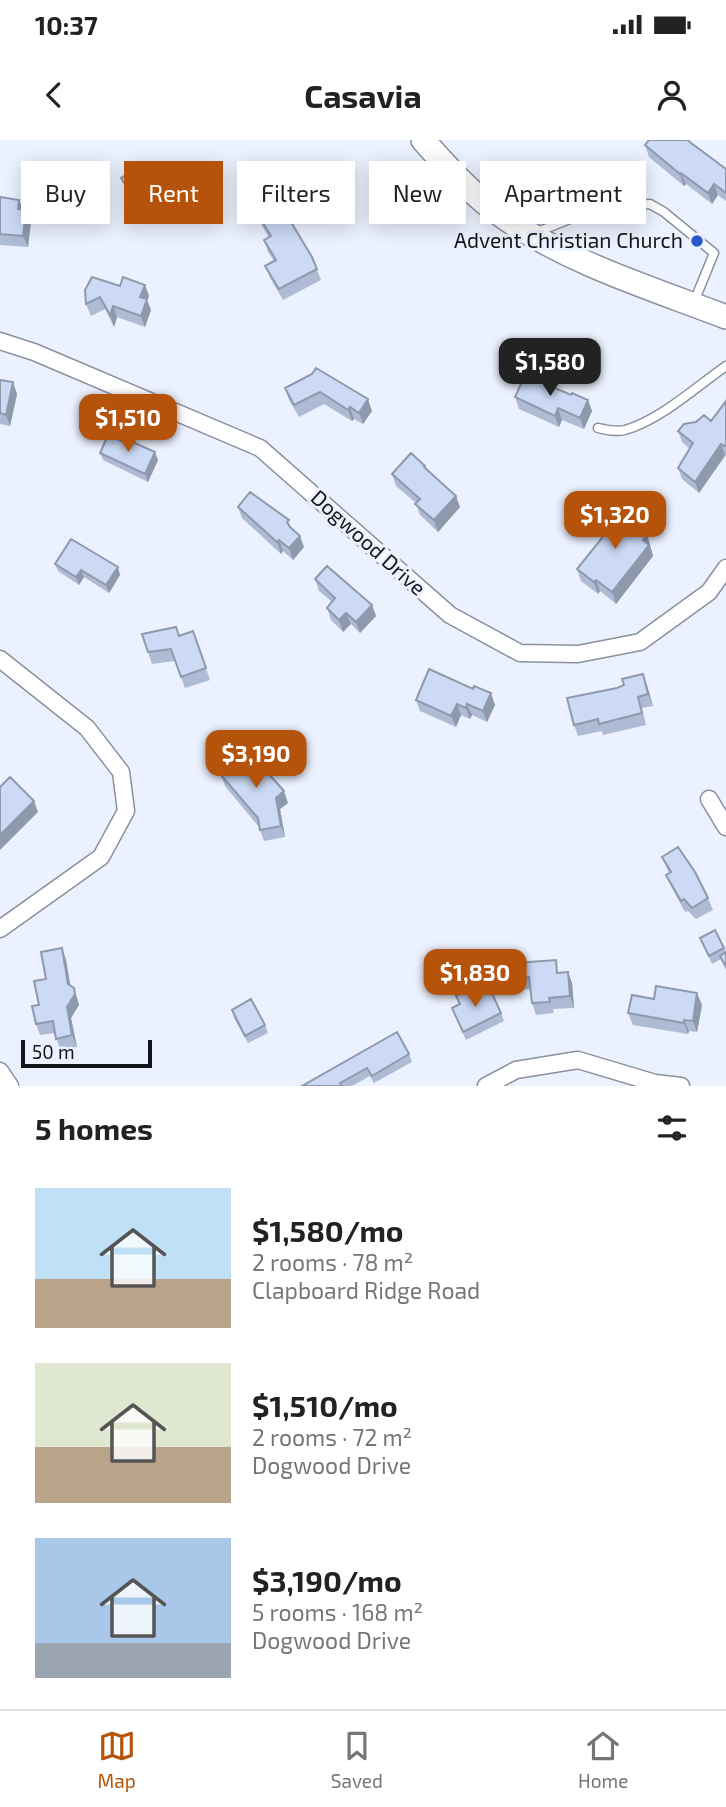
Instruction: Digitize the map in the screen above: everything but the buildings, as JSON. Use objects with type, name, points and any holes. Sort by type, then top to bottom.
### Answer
[{"type":"main road","points":[[423,140],[459,179],[503,218],[557,249],[726,317]]},
{"type":"street","name":"Dogwood Drive","points":[[0,341],[34,352],[260,448],[450,615],[520,653],[578,654],[640,642],[709,592],[726,568]]},
{"type":"street","points":[[0,659],[87,729],[121,772],[126,811],[101,857],[0,929]]},
{"type":"street","points":[[709,799],[726,827]]},
{"type":"street","points":[[486,1086],[516,1070],[578,1060],[655,1083],[681,1086]]},
{"type":"street","points":[[0,1071],[10,1086]]},
{"type":"lane","points":[[532,234],[597,208],[650,204],[664,212],[714,254],[692,304]]},
{"type":"lane","points":[[598,428],[618,431],[634,427],[667,409],[726,366]]},
{"type":"place","name":"Advent Christian Church","points":[[697,241]]}]
